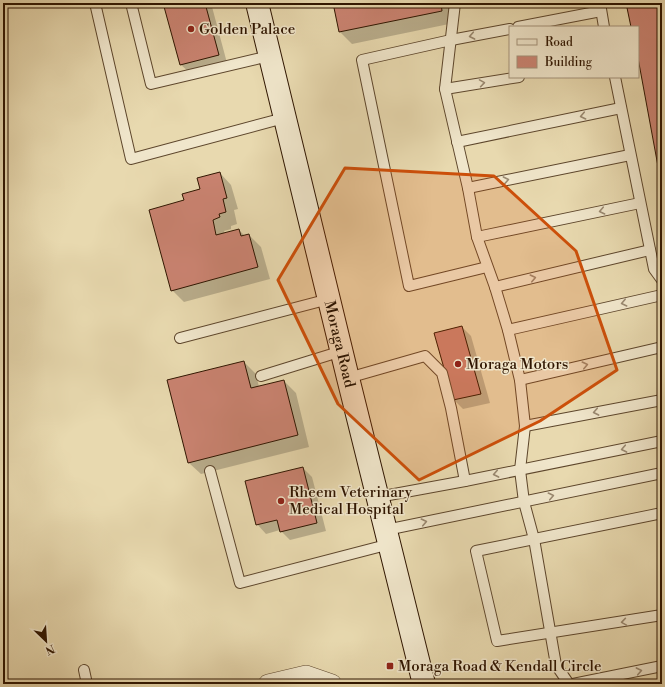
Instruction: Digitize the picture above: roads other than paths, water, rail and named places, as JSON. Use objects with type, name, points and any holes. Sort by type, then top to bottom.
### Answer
[{"type":"main road","name":"Moraga Road","points":[[257,3],[424,684]]},
{"type":"street","points":[[268,684],[306,675],[332,684]]},
{"type":"lane","points":[[95,3],[131,158],[284,118]]},
{"type":"lane","points":[[131,3],[151,84],[269,56]]},
{"type":"lane","points":[[454,3],[445,89],[468,188],[477,237],[495,286],[508,330],[520,380],[525,426],[520,470],[524,502],[534,539],[556,665],[569,684]]},
{"type":"lane","points":[[522,26],[600,7],[604,26]]},
{"type":"lane","points":[[487,267],[409,286],[362,60],[509,28]]},
{"type":"lane","points":[[445,89],[513,78]]},
{"type":"lane","points":[[615,78],[654,269],[662,280]]},
{"type":"lane","points":[[457,142],[621,108]]},
{"type":"lane","points":[[468,188],[630,155]]},
{"type":"lane","points":[[477,237],[640,203]]},
{"type":"lane","points":[[495,286],[650,250]]},
{"type":"lane","points":[[508,330],[662,295]]},
{"type":"lane","points":[[180,338],[329,299]]},
{"type":"lane","points":[[520,380],[662,347]]},
{"type":"lane","points":[[261,376],[342,351]]},
{"type":"lane","points":[[348,378],[425,356],[442,373],[465,481]]},
{"type":"lane","points":[[525,426],[662,400]]},
{"type":"lane","points":[[378,496],[465,481],[662,442]]},
{"type":"lane","points":[[210,471],[240,582],[388,537],[524,502],[662,473]]},
{"type":"lane","points":[[662,513],[476,551],[497,641],[550,634],[662,615]]},
{"type":"lane","points":[[573,684],[662,666]]},
{"type":"lane","points":[[84,670],[87,684]]},
{"type":"place","name":"Golden Palace","points":[[191,29]]},
{"type":"place","name":"Moraga Motors","points":[[458,364]]},
{"type":"place","name":"Rheem Veterinary Medical Hospital","points":[[281,501]]},
{"type":"place","name":"Moraga Road & Kendall Circle","points":[[390,666]]}]
